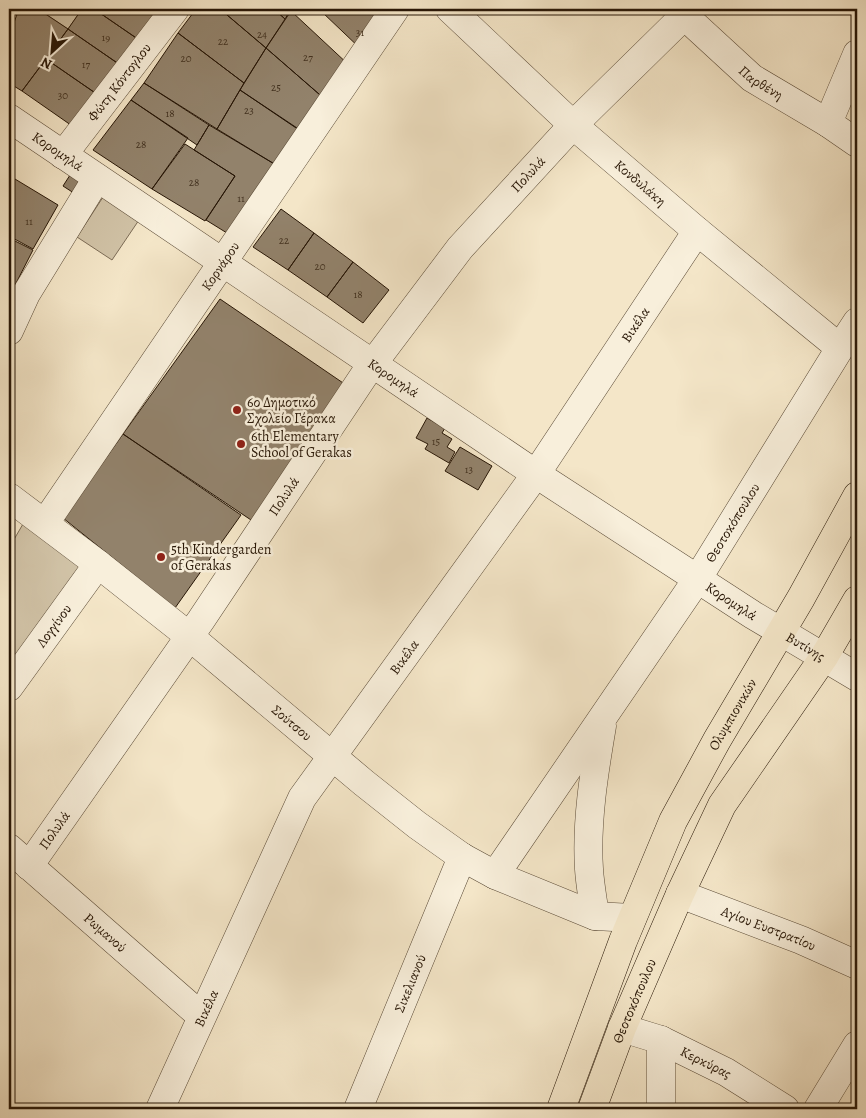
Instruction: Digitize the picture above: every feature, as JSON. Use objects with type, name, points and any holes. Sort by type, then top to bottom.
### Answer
[{"type":"main road","name":"Ολυμπιονικών","points":[[627,930],[673,821],[716,740],[781,631],[857,496]]},
{"type":"main road","points":[[680,894],[722,805],[824,657],[857,600]]},
{"type":"main road","name":"Θεοτοκόπουλου","points":[[592,1109],[622,1028],[680,894]]},
{"type":"main road","points":[[562,1109],[627,930]]},
{"type":"street","name":"Φώτη Κόντογλου","points":[[63,155],[176,9]]},
{"type":"street","name":"Κορνάρου","points":[[45,523],[395,9]]},
{"type":"street","name":"Κονδυλάκη","points":[[450,9],[573,125],[697,231],[840,348]]},
{"type":"street","name":"Πολυλά","points":[[29,866],[189,636],[373,364],[460,248],[573,125],[681,12]]},
{"type":"street","name":"Παρθένη","points":[[681,12],[752,78],[857,142]]},
{"type":"street","points":[[828,123],[857,54]]},
{"type":"street","name":"Κορομηλά","points":[[9,118],[536,474],[753,615],[781,631]]},
{"type":"street","points":[[9,331],[26,294],[97,178]]},
{"type":"street","name":"Βικέλα","points":[[160,1109],[298,806],[332,755],[536,474],[697,231]]},
{"type":"street","name":"Θεοτοκόπουλου","points":[[495,875],[698,578],[857,322]]},
{"type":"street","name":"Σούτσου","points":[[11,505],[45,523],[98,564],[189,636],[417,825],[462,857],[495,875],[627,930]]},
{"type":"street","name":"Λογγίνου","points":[[9,687],[98,564]]},
{"type":"street","name":"Βυτίνης","points":[[781,631],[857,677]]},
{"type":"street","name":"Θεοτοκόπουλου","points":[[594,916],[589,868],[589,824],[594,770],[603,719]]},
{"type":"street","name":"Ρωμανού","points":[[9,848],[202,1016]]},
{"type":"street","name":"Σικελιανού","points":[[358,1109],[462,857]]},
{"type":"street","name":"Αγίου Ευστρατίου","points":[[680,894],[801,940],[857,965]]},
{"type":"street","name":"Κερκύρας","points":[[622,1028],[662,1040],[726,1072],[785,1109]]},
{"type":"street","points":[[661,1109],[662,1040]]},
{"type":"street","points":[[818,1109],[857,1045]]},
{"type":"shaded area","points":[[38,9],[82,9],[68,29]]},
{"type":"shaded area","points":[[105,194],[141,217],[112,260],[77,237]]},
{"type":"shaded area","points":[[23,524],[85,570],[9,676],[9,548]]},
{"type":"building","points":[[19,9],[38,9],[68,29],[22,91],[9,83],[9,36]]},
{"type":"building","points":[[82,9],[94,9],[145,44],[126,69],[68,29]]},
{"type":"building","points":[[94,9],[153,9],[164,18],[145,44]]},
{"type":"building","points":[[196,9],[220,9],[266,48],[244,83],[178,33]]},
{"type":"building","points":[[220,9],[274,9],[285,19],[266,48]]},
{"type":"building","points":[[274,9],[291,9],[285,19]]},
{"type":"building","points":[[322,9],[392,9],[364,52],[322,12]]},
{"type":"building","points":[[291,11],[350,66],[327,101],[266,48]]},
{"type":"building","points":[[68,29],[126,69],[104,99],[46,59]]},
{"type":"building","points":[[178,33],[244,83],[217,129],[144,83]]},
{"type":"building","points":[[266,48],[327,101],[302,132],[240,90]]},
{"type":"building","points":[[46,59],[104,99],[78,130],[22,91]]},
{"type":"building","points":[[144,83],[209,125],[197,145],[131,100]]},
{"type":"building","points":[[240,90],[303,132],[281,168],[217,129]]},
{"type":"building","points":[[131,100],[188,138],[152,189],[93,150]]},
{"type":"building","points":[[209,125],[281,168],[235,238],[206,220],[235,176],[194,150]]},
{"type":"building","points":[[185,144],[235,176],[205,221],[152,189]]},
{"type":"building","points":[[72,172],[89,183],[80,197],[63,186]]},
{"type":"building","points":[[10,176],[58,205],[33,249],[9,236]]},
{"type":"building","points":[[281,209],[314,233],[288,270],[253,247]]},
{"type":"building","points":[[314,233],[353,262],[327,297],[288,270]]},
{"type":"building","points":[[9,238],[33,250],[12,291],[9,290]]},
{"type":"building","points":[[353,262],[389,290],[363,323],[327,297]]},
{"type":"building","name":"6ο Δημοτικό Σχολείο Γέρακα","points":[[220,299],[349,387],[257,524],[123,434]]},
{"type":"building","points":[[427,418],[445,428],[442,433],[452,439],[447,447],[455,452],[449,463],[425,449],[428,444],[416,438]]},
{"type":"building","name":"5th Kindergarden of Gerakas","points":[[123,434],[241,515],[175,608],[63,518]]},
{"type":"building","points":[[460,447],[492,466],[478,490],[445,471]]},
{"type":"place","name":"6ο Δημοτικό Σχολείο Γέρακα","points":[[237,410]]},
{"type":"place","name":"6th Elementary School of Gerakas","points":[[241,444]]},
{"type":"place","name":"5th Kindergarden of Gerakas","points":[[161,557]]}]
